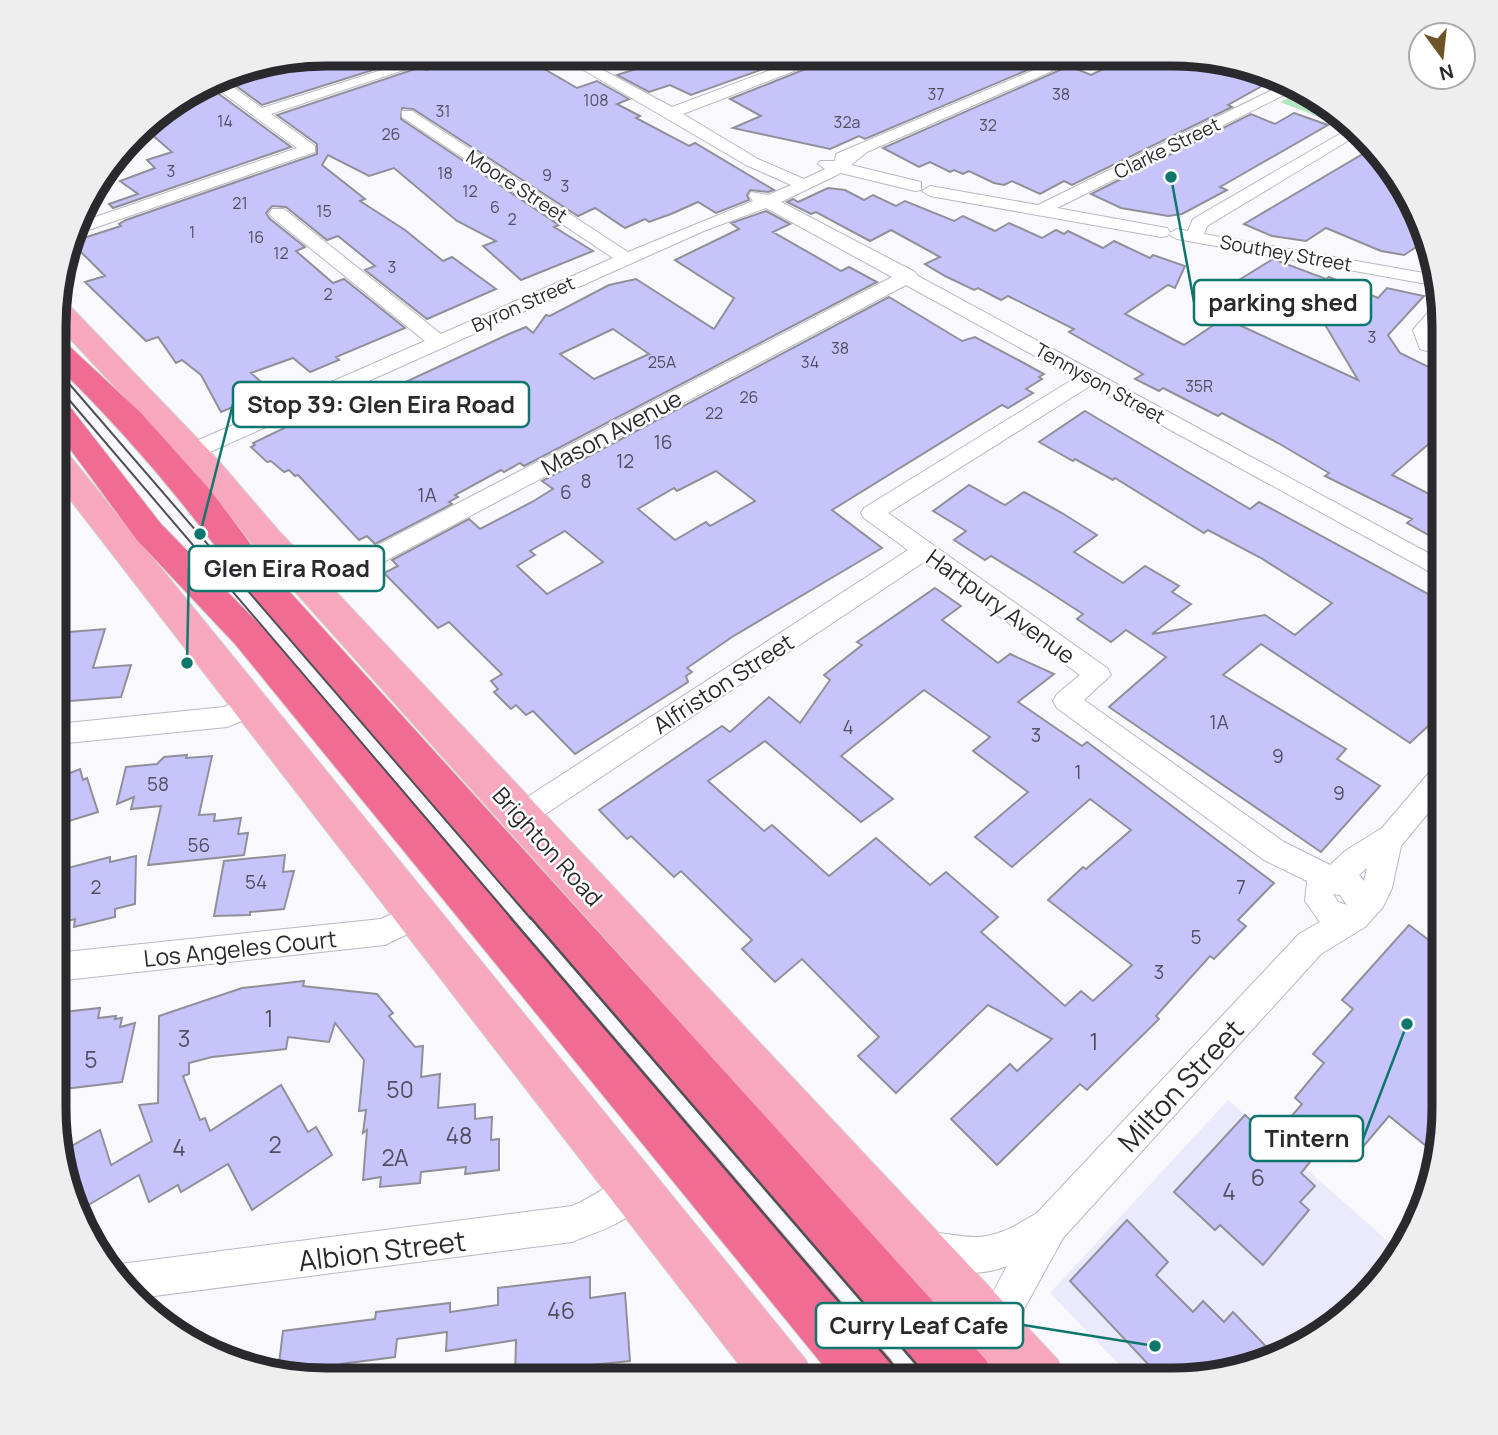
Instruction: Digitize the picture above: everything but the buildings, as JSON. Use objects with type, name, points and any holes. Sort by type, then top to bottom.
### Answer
[{"type":"highway","name":"Brighton Road","points":[[66,358],[120,408],[175,452],[199,499],[258,579],[955,1368]]},
{"type":"highway","points":[[66,428],[93,484],[149,532],[230,613],[861,1368]]},
{"type":"highway","points":[[93,484],[175,452]]},
{"type":"highway","points":[[428,850],[472,823]]},
{"type":"highway","points":[[516,955],[537,896]]},
{"type":"main road","name":"Brighton Road","points":[[66,320],[175,452],[313,589],[1027,1368]]},
{"type":"main road","points":[[66,467],[93,484],[252,706],[776,1368]]},
{"type":"main road","points":[[293,755],[296,693]]},
{"type":"main road","points":[[357,836],[428,850]]},
{"type":"main road","points":[[537,896],[589,910],[619,924]]},
{"type":"main road","points":[[900,1230],[922,1330]]},
{"type":"street","points":[[260,113],[407,66]]},
{"type":"street","points":[[585,66],[752,162],[793,180]]},
{"type":"street","points":[[671,113],[792,66]]},
{"type":"street","name":"Byron Street","points":[[175,452],[627,259],[700,226],[721,210],[763,199],[793,180],[1056,66]]},
{"type":"street","points":[[86,226],[309,149],[224,87]]},
{"type":"street","name":"Clarke Street","points":[[1041,210],[1282,91]]},
{"type":"street","name":"Moore Street","points":[[407,114],[627,259]]},
{"type":"street","points":[[1178,234],[1347,135]]},
{"type":"street","name":"Southey Street","points":[[829,165],[923,188],[1427,279]]},
{"type":"street","name":"Tennyson Street","points":[[763,199],[909,276],[1089,378],[1432,565]]},
{"type":"street","points":[[278,213],[438,341]]},
{"type":"street","points":[[1407,275],[1424,264]]},
{"type":"street","name":"Mason Avenue","points":[[313,589],[909,276]]},
{"type":"street","points":[[1427,345],[1423,330],[1432,320]]},
{"type":"street","name":"Hartpury Avenue","points":[[1089,378],[872,513],[1098,676],[1066,701],[1274,851],[1290,872],[1325,890]]},
{"type":"street","name":"Alfriston Street","points":[[522,815],[924,551]]},
{"type":"street","points":[[66,733],[227,717],[252,706]]},
{"type":"street","points":[[1392,836],[1383,852],[1376,889],[1358,914],[1336,916],[1325,890],[1349,864],[1392,836],[1432,798]]},
{"type":"street","name":"Milton Street","points":[[1310,944],[1319,922],[1325,890]]},
{"type":"street","name":"Los Angeles Court","points":[[66,966],[385,932],[419,914]]},
{"type":"street","name":"Milton Street","points":[[1002,1341],[1006,1305],[1050,1225],[1310,944],[1358,914]]},
{"type":"street","name":"Albion Street","points":[[137,1286],[572,1224],[610,1208],[634,1189]]},
{"type":"street","name":"Milton Street","points":[[900,1230],[986,1256],[1013,1248],[1050,1225]]},
{"type":"shaded area","points":[[1228,1100],[1393,1245],[1367,1280],[1343,1304],[1316,1325],[1255,1355],[1205,1366],[1122,1368],[1050,1293]]},
{"type":"green space","points":[[1292,96],[1332,122],[1280,102]]},
{"type":"tram line","points":[[66,380],[531,919]]},
{"type":"tram line","points":[[66,396],[512,919]]},
{"type":"tram line","points":[[510,917],[896,1368]]},
{"type":"tram line","points":[[530,917],[920,1368]]},
{"type":"place","name":"parking shed","points":[[1171,177]]},
{"type":"place","name":"Stop 39: Glen Eira Road","points":[[200,534]]},
{"type":"place","name":"Glen Eira Road","points":[[187,663]]},
{"type":"place","name":"Tintern","points":[[1407,1024]]},
{"type":"place","name":"Curry Leaf Cafe","points":[[1155,1346]]}]
